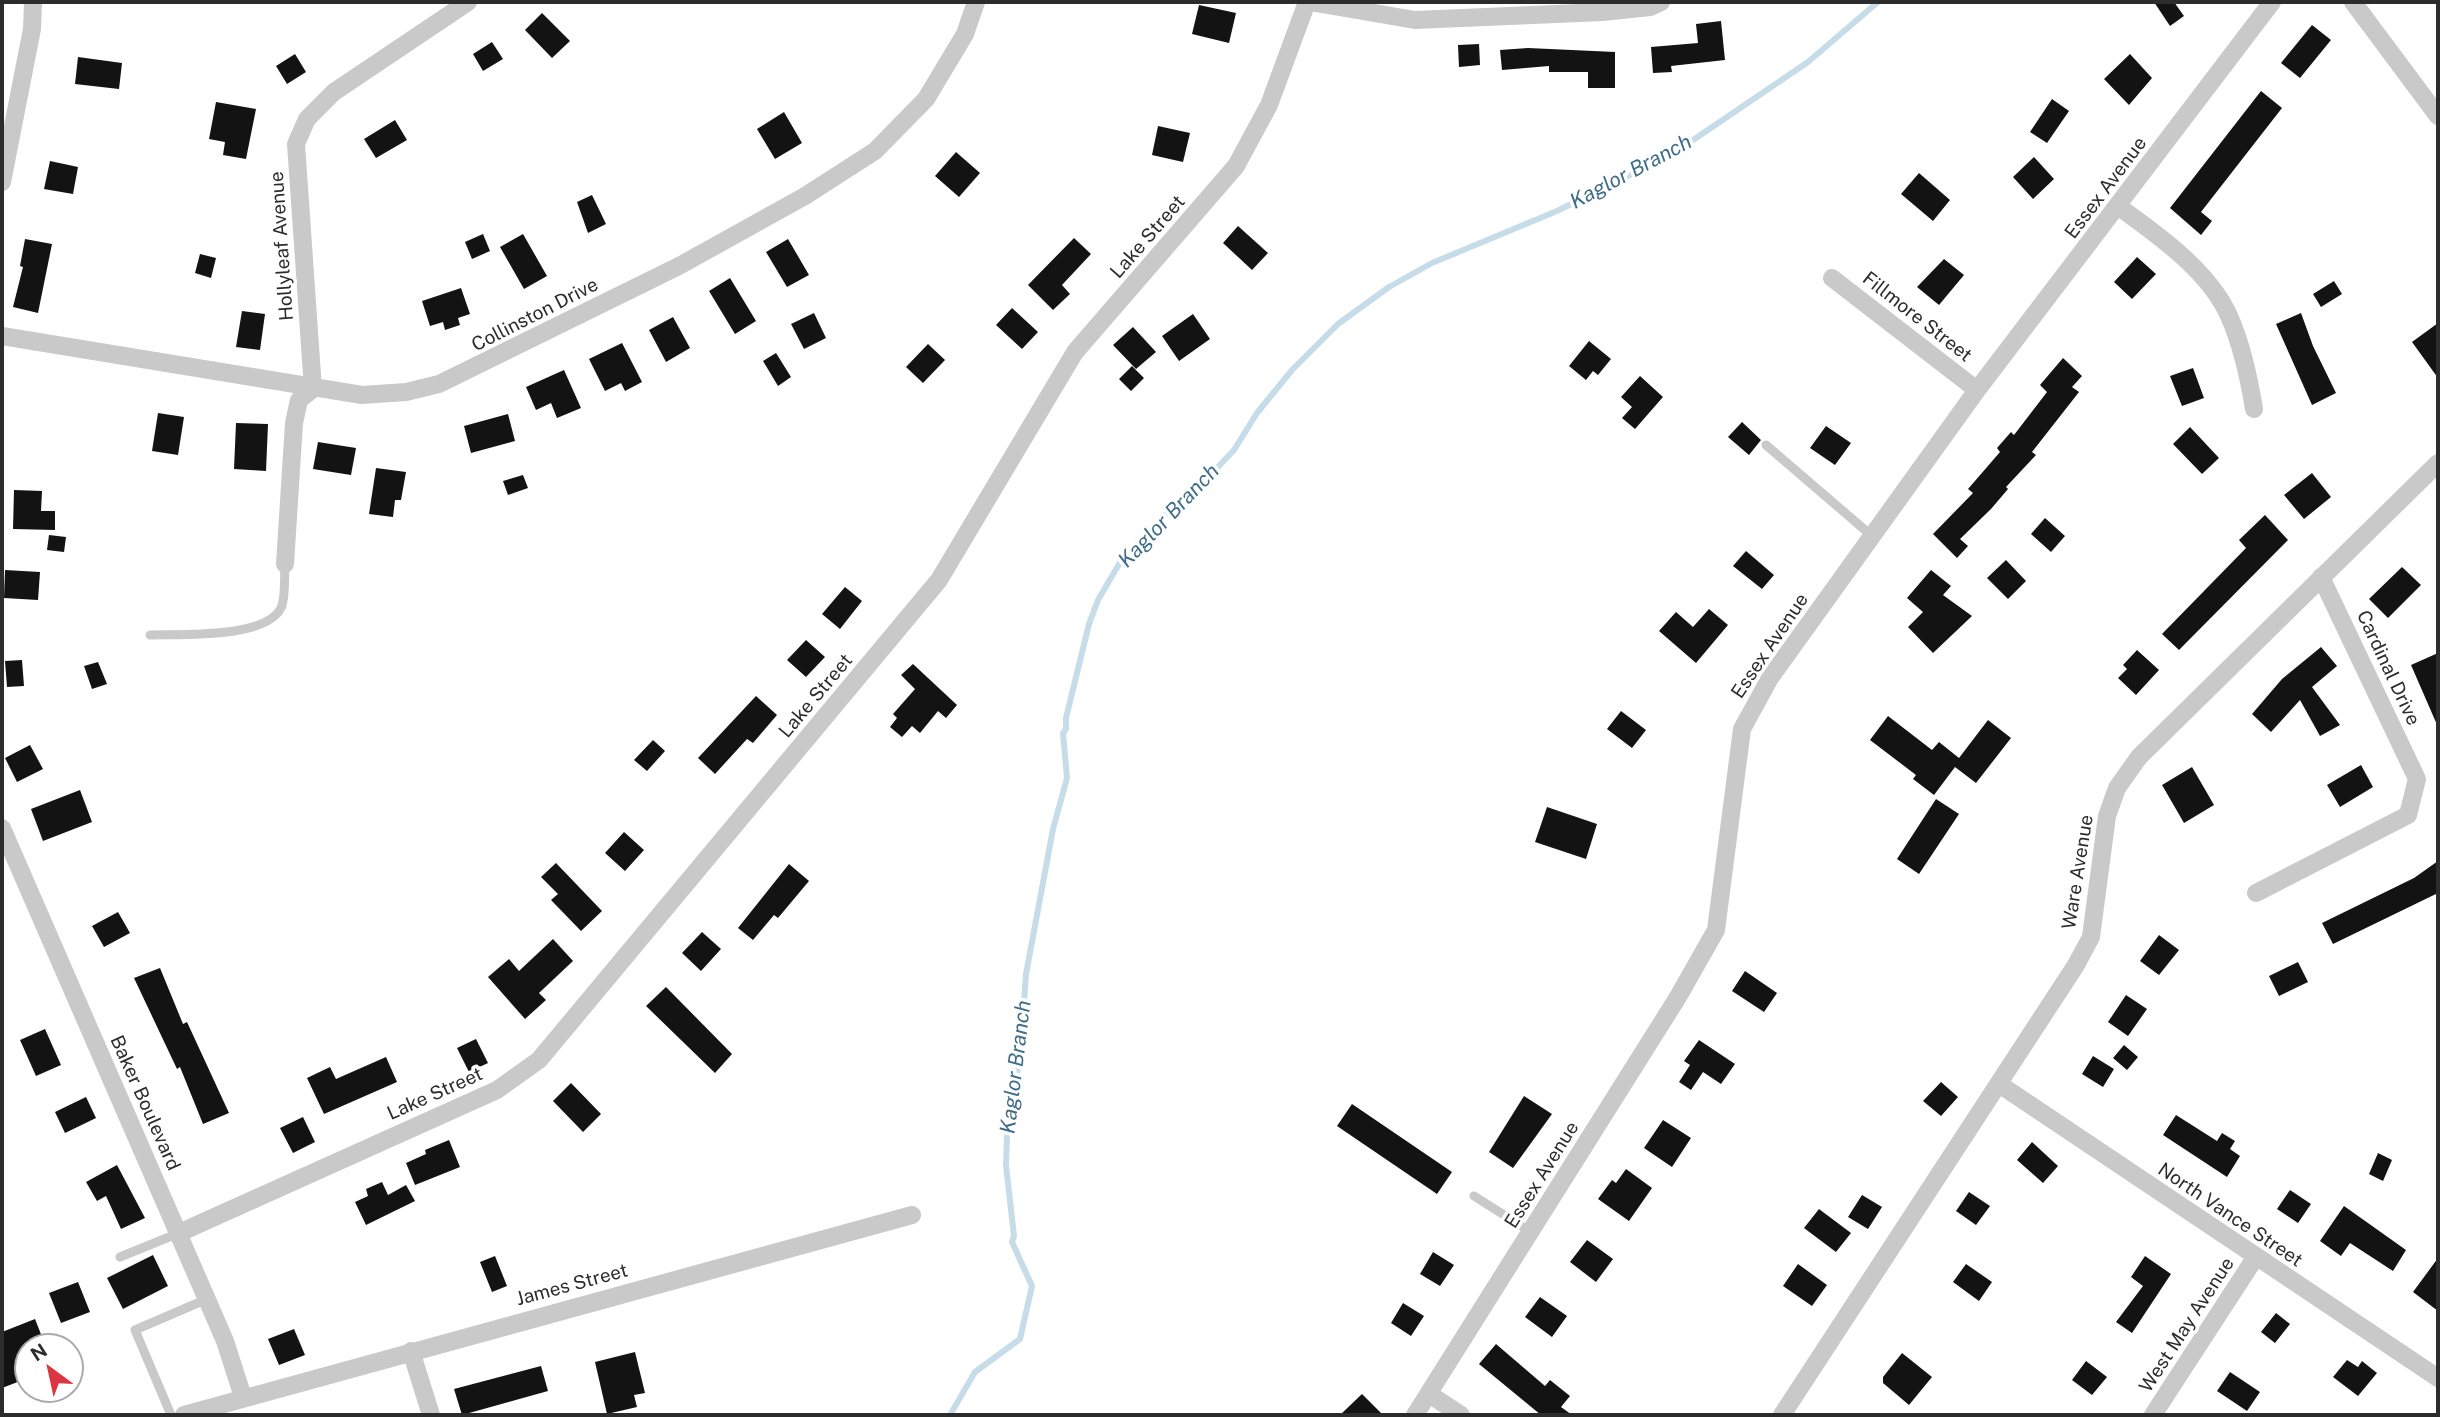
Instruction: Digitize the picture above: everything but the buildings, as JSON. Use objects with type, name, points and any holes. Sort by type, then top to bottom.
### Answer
[{"type":"street","points":[[2,182],[4,155],[32,29],[33,2]]},
{"type":"street","name":"Hollyleaf Avenue","points":[[313,389],[296,144],[307,119],[334,92],[468,2]]},
{"type":"street","name":"Collinston Drive","points":[[2,336],[313,389],[376,396],[407,392],[456,379],[679,266],[805,196],[875,151],[926,99],[960,43],[976,2]]},
{"type":"street","points":[[1309,2],[1415,20],[1602,12],[1650,7],[1661,2]]},
{"type":"street","name":"Lake Street","points":[[179,1233],[497,1090],[539,1060],[939,580],[1075,352],[1236,166],[1269,105],[1309,2]]},
{"type":"street","name":"Essex Avenue","points":[[1415,1415],[1678,998],[1716,930],[1742,729],[1770,678],[1977,390],[2119,207],[2272,2]]},
{"type":"street","points":[[2353,2],[2438,116]]},
{"type":"street","points":[[2119,207],[2190,266],[2229,315],[2248,374],[2254,410]]},
{"type":"street","name":"Fillmore Street","points":[[1832,278],[1977,390]]},
{"type":"street","points":[[285,564],[294,424],[299,400],[313,389]]},
{"type":"street","name":"Ware Avenue","points":[[1782,1415],[1999,1084],[2091,937],[2107,816],[2117,788],[2139,757],[2438,463]]},
{"type":"street","name":"Cardinal Drive","points":[[2256,893],[2408,815],[2417,779],[2321,577]]},
{"type":"street","name":"Baker Boulevard","points":[[2,828],[207,1299],[243,1398]]},
{"type":"street","name":"North Vance Street","points":[[1999,1084],[2255,1258],[2438,1378]]},
{"type":"street","name":"James Street","points":[[184,1415],[912,1215]]},
{"type":"street","name":"West May Avenue","points":[[2153,1415],[2255,1258]]},
{"type":"street","points":[[411,1351],[430,1415]]},
{"type":"street","points":[[1429,1394],[1461,1415]]},
{"type":"lane","points":[[1766,445],[1872,536]]},
{"type":"lane","points":[[150,635],[217,634],[268,622],[282,607],[285,564]]},
{"type":"lane","points":[[1474,1196],[1531,1232]]},
{"type":"lane","points":[[120,1257],[179,1233]]},
{"type":"lane","points":[[171,1415],[135,1330],[207,1299]]},
{"type":"waterway","name":"Kaglor Branch","points":[[950,1415],[975,1372],[1020,1339],[1032,1286],[1012,1242],[1014,1236],[1006,1165],[1008,1107],[1020,1061],[1026,974],[1053,829],[1067,778],[1063,733],[1066,729],[1066,718],[1089,624],[1098,600],[1122,559],[1167,513],[1185,502],[1234,450],[1257,413],[1292,370],[1338,324],[1389,287],[1432,263],[1557,211],[1674,153],[1808,62],[1878,2]]}]
